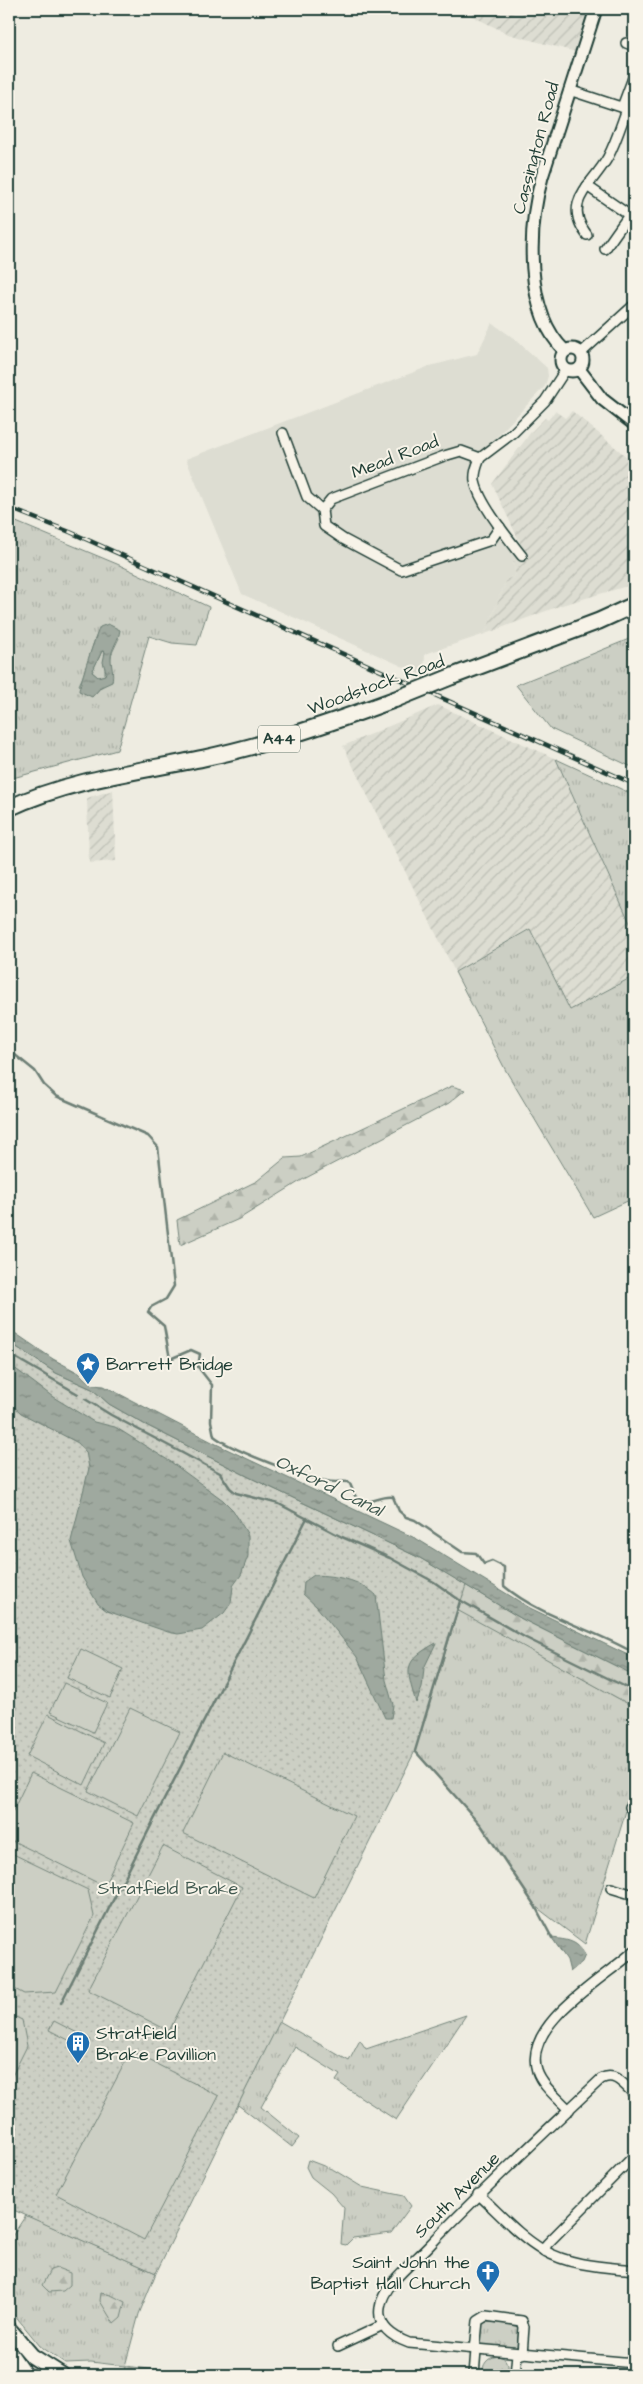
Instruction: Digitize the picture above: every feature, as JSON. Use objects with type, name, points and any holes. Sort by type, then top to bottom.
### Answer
[{"type":"highway","name":"Woodstock Road","points":[[9,808],[57,789],[99,778],[203,758],[270,742],[337,721],[599,621],[634,605]]},
{"type":"main road","points":[[9,2329],[32,2356],[62,2375]]},
{"type":"main road","points":[[9,2352],[25,2375]]},
{"type":"street","name":"Cassington Road","points":[[565,351],[548,328],[539,301],[534,279],[532,231],[535,205],[596,9]]},
{"type":"street","points":[[622,108],[634,75]]},
{"type":"street","points":[[570,90],[627,110],[608,156],[580,198],[576,211],[578,224],[587,235]]},
{"type":"street","points":[[587,186],[631,216]]},
{"type":"street","points":[[605,249],[631,216],[634,207]]},
{"type":"street","points":[[581,353],[634,305]]},
{"type":"street","points":[[574,349],[581,353],[583,361],[579,369],[566,370],[561,359],[565,351],[574,349]]},
{"type":"street","points":[[579,369],[602,399],[634,424]]},
{"type":"street","points":[[522,556],[500,527],[477,486],[475,472],[480,458],[513,433],[546,401],[566,370]]},
{"type":"street","points":[[282,433],[307,497],[322,510],[324,526],[343,539],[401,570],[491,540],[500,527]]},
{"type":"street","name":"Mead Road","points":[[322,510],[331,499],[444,456],[461,451],[480,458]]},
{"type":"street","points":[[611,1888],[634,1895]]},
{"type":"street","points":[[569,2110],[542,2081],[536,2070],[536,2057],[543,2034],[560,2012],[634,1951]]},
{"type":"street","name":"South Avenue","points":[[383,2325],[380,2308],[389,2288],[478,2194],[569,2110],[605,2077],[615,2077],[634,2094]]},
{"type":"street","points":[[544,2250],[547,2244],[634,2156]]},
{"type":"street","points":[[478,2194],[525,2237],[544,2250],[565,2259],[585,2264],[634,2270]]},
{"type":"street","points":[[474,2375],[478,2321],[486,2316],[522,2321],[524,2327],[515,2375]]},
{"type":"street","points":[[338,2346],[383,2325],[388,2332],[409,2342],[476,2350],[634,2363]]},
{"type":"shaded area","points":[[458,9],[590,9],[576,52],[508,34]]},
{"type":"shaded area","points":[[492,323],[515,339],[547,368],[548,376],[545,386],[472,463],[471,482],[517,560],[513,562],[516,576],[507,579],[485,634],[425,654],[424,676],[242,594],[186,459],[430,366],[477,354]]},
{"type":"shaded area","points":[[555,411],[565,418],[572,411],[634,463],[634,584],[562,605],[485,634],[507,579],[516,576],[513,562],[526,555],[492,484],[532,431],[545,418],[548,420]]},
{"type":"shaded area","points":[[438,705],[556,759],[634,932],[634,976],[570,1011],[530,929],[455,972],[343,746]]},
{"type":"shaded area","points":[[113,790],[116,861],[89,863],[87,798]]},
{"type":"green space","points":[[9,519],[117,564],[209,607],[197,645],[172,643],[149,636],[117,750],[9,779]],"holes":[[[101,627],[119,638],[111,655],[108,683],[96,693],[79,685],[94,641]]]},
{"type":"green space","points":[[634,637],[634,768],[551,729],[516,685]]},
{"type":"green space","points":[[102,651],[105,652],[105,675],[98,677],[92,672]]},
{"type":"green space","points":[[556,759],[634,795],[634,932]]},
{"type":"green space","points":[[530,929],[570,1010],[634,976],[634,1198],[593,1217],[506,1071],[455,972]]},
{"type":"green space","points":[[452,1086],[465,1090],[449,1103],[302,1180],[239,1219],[180,1245],[177,1220],[257,1181],[285,1158],[301,1157]]},
{"type":"green space","points":[[9,1342],[298,1500],[420,1558],[522,1619],[634,1675],[634,1707],[457,1610]]},
{"type":"green space","name":"Stratfield Brake","points":[[9,1342],[56,1373],[92,1389],[109,1404],[144,1424],[253,1479],[420,1558],[466,1585],[415,1751],[156,2273],[9,2208]]},
{"type":"green space","points":[[304,1524],[634,1707],[634,1785],[585,1944],[535,1906],[481,1825],[415,1751],[413,1753]]},
{"type":"green space","points":[[81,1649],[123,1669],[110,1698],[67,1678]]},
{"type":"green space","points":[[64,1683],[107,1703],[93,1732],[50,1712]]},
{"type":"green space","points":[[130,1708],[180,1732],[138,1816],[88,1791]]},
{"type":"green space","points":[[48,1714],[104,1743],[84,1785],[27,1756]]},
{"type":"green space","points":[[223,1752],[354,1816],[314,1898],[183,1833]]},
{"type":"green space","points":[[31,1773],[134,1823],[104,1886],[9,1839],[9,1819]]},
{"type":"green space","name":"Stratfield Brake","points":[[163,1846],[242,1887],[169,2031],[88,1990]]},
{"type":"green space","points":[[9,1852],[88,1890],[94,1916],[56,1992],[24,1994],[9,1986]]},
{"type":"green space","points":[[9,2014],[22,2020],[27,2046],[9,2082]]},
{"type":"green space","points":[[466,2015],[396,2120],[336,2081],[340,2075],[295,2047],[261,2107],[299,2138],[292,2147],[238,2105],[279,2021],[349,2061],[360,2040],[366,2049]]},
{"type":"green space","points":[[54,2021],[91,2040],[86,2049],[49,2030]]},
{"type":"green space","points":[[131,2051],[219,2096],[144,2240],[56,2194]]},
{"type":"green space","points":[[308,2160],[334,2170],[362,2187],[404,2196],[411,2206],[391,2233],[353,2238],[346,2245],[341,2244],[344,2208],[331,2193],[311,2177],[306,2167]]},
{"type":"green space","points":[[26,2215],[156,2273],[139,2314],[125,2366],[91,2362],[65,2363],[40,2346],[9,2308],[9,2241]]},
{"type":"green space","points":[[57,2268],[70,2273],[70,2285],[63,2291],[49,2292],[42,2285],[50,2270]]},
{"type":"green space","points":[[101,2293],[111,2295],[125,2302],[121,2318],[114,2324],[100,2301]]},
{"type":"green space","points":[[485,2322],[505,2323],[519,2327],[517,2349],[480,2345],[480,2325]]},
{"type":"green space","points":[[20,2353],[34,2365],[51,2375],[31,2375],[17,2354]]},
{"type":"green space","points":[[498,2356],[504,2358],[508,2365],[508,2375],[482,2375],[486,2362]]},
{"type":"green space","points":[[125,2366],[166,2371],[168,2374],[126,2375],[124,2374]]},
{"type":"water","points":[[108,624],[120,630],[111,654],[112,682],[101,687],[92,697],[79,691],[98,631],[100,627]],"holes":[[[102,651],[105,652],[103,662],[106,672],[105,675],[98,677],[92,672]]]},
{"type":"water","points":[[9,1329],[53,1359],[79,1373],[93,1385],[104,1386],[216,1444],[417,1539],[530,1608],[634,1658],[634,1675],[522,1619],[420,1558],[253,1479],[144,1424],[109,1404],[92,1389],[56,1373],[9,1342]]},
{"type":"water","points":[[9,1364],[53,1397],[94,1422],[115,1427],[171,1462],[223,1500],[233,1510],[248,1535],[248,1556],[241,1575],[233,1586],[231,1603],[224,1613],[202,1630],[178,1634],[107,1611],[98,1604],[82,1577],[71,1541],[89,1468],[86,1452],[78,1443],[21,1413],[9,1402]]},
{"type":"water","points":[[314,1575],[347,1579],[362,1585],[376,1595],[386,1680],[393,1705],[391,1718],[385,1718],[357,1657],[317,1607],[303,1594],[304,1582]]},
{"type":"water","points":[[436,1643],[424,1668],[422,1688],[416,1703],[409,1674],[412,1661],[417,1655]]},
{"type":"water","points":[[552,1938],[567,1940],[579,1946],[585,1955],[582,1962],[570,1972],[567,1960]]},
{"type":"waterway","name":"Oxford Canal","points":[[9,1050],[35,1071],[44,1085],[56,1096],[148,1136],[158,1147],[174,1286],[166,1299],[151,1307],[148,1312],[164,1326],[170,1359],[191,1350],[200,1354],[198,1367],[212,1385],[211,1421],[214,1436],[251,1455],[301,1474],[329,1482],[349,1482],[356,1497],[364,1502],[384,1497],[393,1497],[399,1511],[406,1517],[415,1520],[462,1552],[476,1553],[484,1564],[492,1561],[504,1567],[504,1586],[519,1597],[534,1606],[634,1653]]},
{"type":"waterway","points":[[9,1354],[78,1394]]},
{"type":"waterway","points":[[85,1399],[111,1415],[220,1473],[230,1488],[236,1493],[279,1504],[342,1537],[390,1558],[434,1582],[458,1599],[526,1638],[634,1691]]},
{"type":"waterway","points":[[61,2003],[307,1518]]},
{"type":"waterway","points":[[460,1601],[415,1751],[481,1825],[535,1906],[552,1938]]},
{"type":"railway","points":[[9,508],[70,532],[634,784]]},
{"type":"place","name":"Barrett Bridge","points":[[88,1385]]},
{"type":"place","name":"Stratfield Brake Pavillion","points":[[78,2064]]},
{"type":"place","name":"Saint John the Baptist Hall Church","points":[[488,2293]]}]
